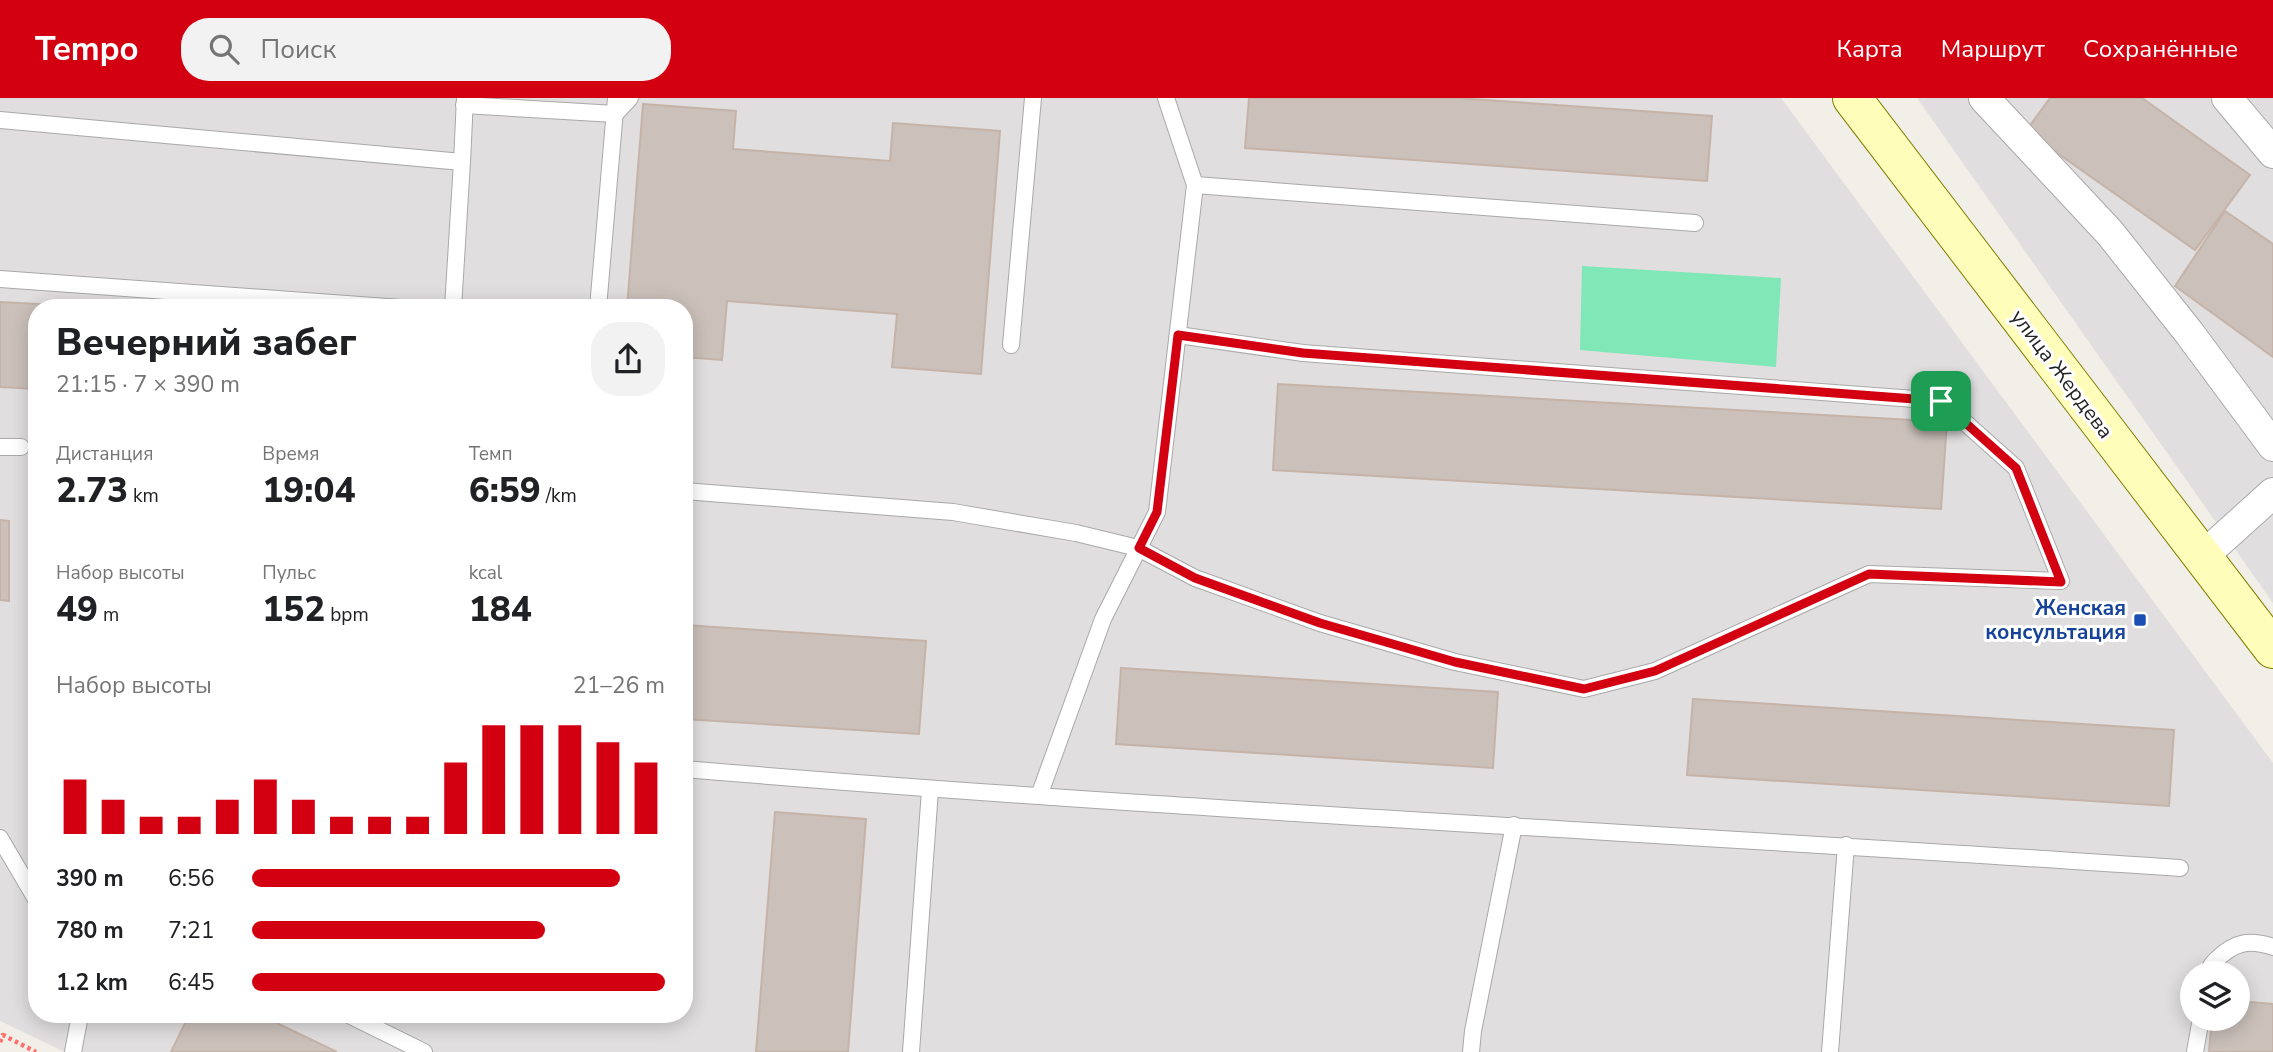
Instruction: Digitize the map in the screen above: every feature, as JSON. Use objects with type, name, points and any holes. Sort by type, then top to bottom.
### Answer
[{"type":"main road","name":"улица Жердева","points":[[1852,98],[2273,649]]},
{"type":"street","points":[[1984,98],[2110,233],[2190,334],[2273,446]]},
{"type":"street","points":[[2227,98],[2273,153]]},
{"type":"street","points":[[2203,557],[2273,494]]},
{"type":"lane","points":[[454,299],[464,102],[616,106],[630,98]]},
{"type":"lane","points":[[1011,345],[1033,98]]},
{"type":"lane","points":[[1039,796],[1103,619],[1157,512],[1195,185],[1166,98]]},
{"type":"lane","points":[[599,299],[616,106]]},
{"type":"lane","points":[[0,120],[462,162]]},
{"type":"lane","points":[[1195,185],[1695,223]]},
{"type":"lane","points":[[0,279],[277,299]]},
{"type":"lane","points":[[693,492],[953,512],[1076,533],[1139,548],[1195,578],[1320,623],[1455,662],[1584,689],[1655,671],[1869,574],[2061,582],[2016,468],[1941,401],[1303,353],[1178,335]]},
{"type":"lane","points":[[0,447],[21,447]]},
{"type":"lane","points":[[693,770],[930,790],[1846,845],[2180,868]]},
{"type":"lane","points":[[911,1052],[930,790]]},
{"type":"lane","points":[[1471,1052],[1514,825]]},
{"type":"lane","points":[[0,838],[28,886]]},
{"type":"lane","points":[[1830,1052],[1846,845]]},
{"type":"lane","points":[[2215,961],[2231,946],[2259,942],[2273,947]]},
{"type":"lane","points":[[73,1052],[78,1023]]},
{"type":"lane","points":[[365,1023],[424,1052]]},
{"type":"lane","points":[[2195,1052],[2199,1031]]},
{"type":"path","points":[[0,1042],[2,1034],[36,1052]]},
{"type":"shaded area","points":[[0,98],[1781,98],[2273,763],[2273,1052],[65,1052],[0,1021]]},
{"type":"shaded area","points":[[1917,98],[2273,98],[2273,603]]},
{"type":"green space","points":[[1582,266],[1781,278],[1776,367],[1580,350]]},
{"type":"building","points":[[1249,98],[1457,98],[1712,116],[1707,181],[1245,148]]},
{"type":"building","points":[[2050,98],[2142,98],[2250,175],[2195,250],[2026,131]]},
{"type":"building","points":[[643,104],[736,111],[733,149],[890,161],[893,123],[1000,131],[981,374],[892,367],[897,314],[727,301],[722,360],[693,358],[693,299],[628,299]]},
{"type":"building","points":[[2225,211],[2273,244],[2273,357],[2175,286]]},
{"type":"building","points":[[0,302],[28,303],[28,389],[0,387]]},
{"type":"building","points":[[1278,384],[1947,422],[1941,509],[1273,470]]},
{"type":"building","points":[[0,520],[9,521],[9,601],[0,600]]},
{"type":"building","points":[[693,626],[926,641],[919,734],[693,720]]},
{"type":"building","points":[[1121,668],[1498,692],[1493,768],[1116,744]]},
{"type":"building","points":[[1693,699],[2174,730],[2169,806],[1687,775]]},
{"type":"building","points":[[775,812],[866,819],[848,1052],[756,1052]]},
{"type":"building","points":[[2250,1002],[2273,1004],[2273,1052],[2209,1052],[2211,1031],[2250,1031]]},
{"type":"building","points":[[185,1023],[277,1023],[337,1052],[171,1052]]},
{"type":"place","name":"Женская консультация","points":[[2140,620]]},
{"type":"route","points":[[1178,335],[1303,353],[1941,401],[2016,468],[2061,582],[1869,574],[1655,671],[1584,689],[1455,662],[1320,623],[1195,578],[1139,548],[1157,512],[1178,335]]}]
